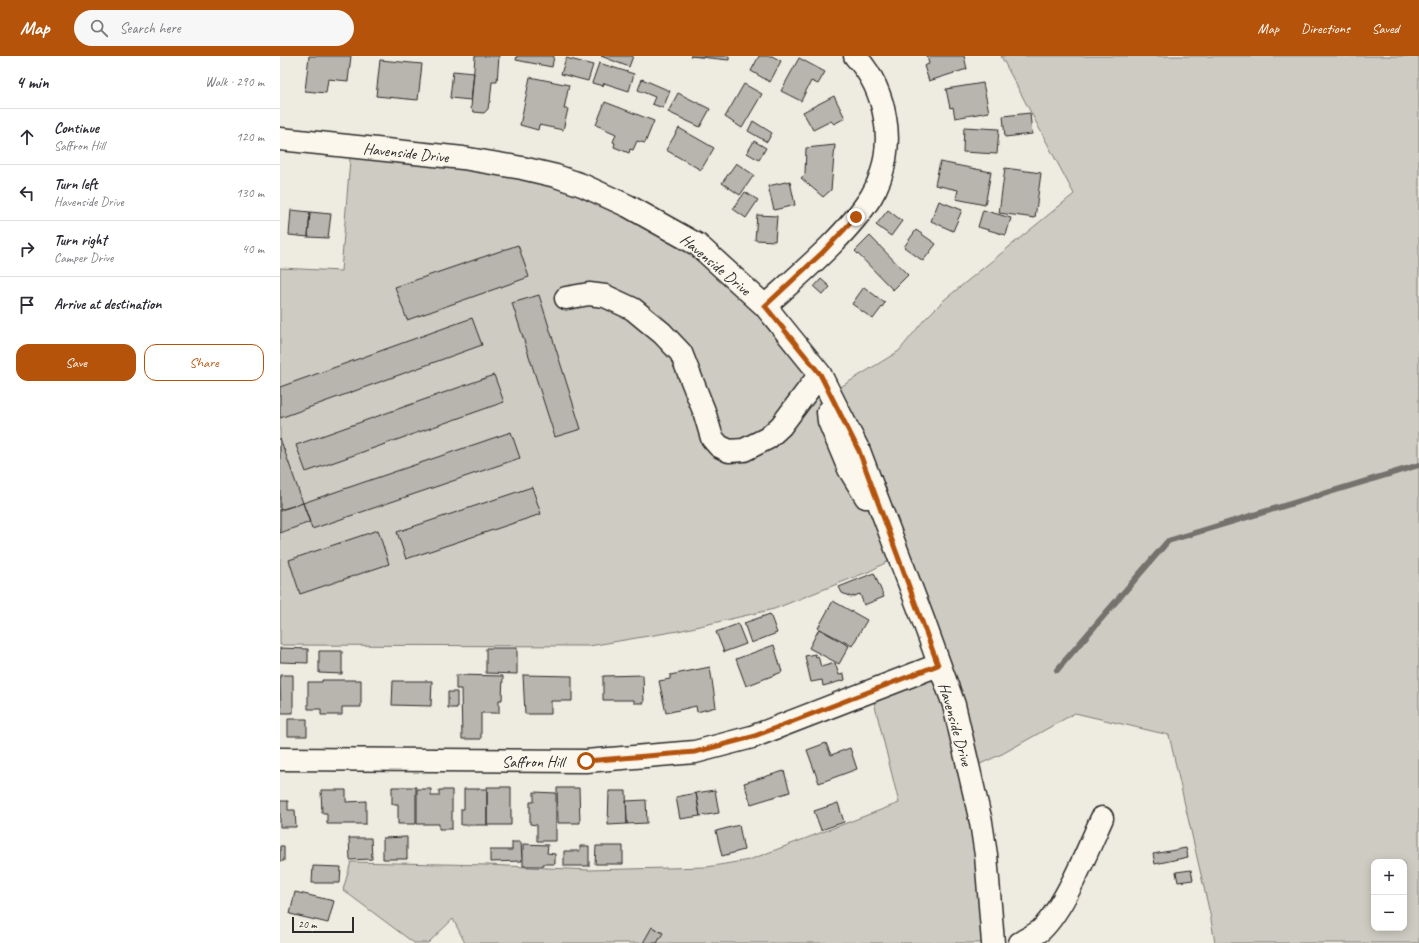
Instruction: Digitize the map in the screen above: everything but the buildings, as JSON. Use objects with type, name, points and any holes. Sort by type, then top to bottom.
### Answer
[{"type":"street","points":[[765,306],[823,252],[856,217],[871,197],[883,170],[887,128],[882,101],[874,81],[855,56]]},
{"type":"street","name":"Havenside Drive","points":[[280,138],[463,158],[522,168],[556,176],[582,185],[628,206],[698,245],[765,306],[820,374],[859,451],[954,705],[981,822],[986,855],[993,943]]},
{"type":"street","points":[[566,298],[589,294],[605,296],[633,309],[662,333],[681,353],[704,411],[712,438],[719,446],[729,451],[744,450],[768,438],[781,426],[820,374]]},
{"type":"street","name":"Saffron Hill","points":[[280,759],[586,761],[695,752],[752,737],[938,665]]},
{"type":"street","points":[[1020,943],[1040,930],[1055,911],[1080,867],[1102,818]]},
{"type":"shaded area","points":[[1001,56],[1419,56],[1419,943],[1215,943],[1210,914],[1169,735],[1075,713],[1002,754],[969,769],[992,943],[465,943],[453,919],[428,943],[414,943],[343,890],[351,862],[487,865],[589,870],[707,867],[749,860],[899,803],[871,690],[938,665],[898,556],[870,571],[774,609],[678,631],[589,646],[280,645],[280,268],[341,271],[351,147],[523,168],[697,246],[829,394],[899,351],[924,320],[944,300],[1074,194]]},
{"type":"waterway","points":[[1057,670],[1168,541],[1419,465]]},
{"type":"route","points":[[586,761],[663,756],[695,752],[752,737],[938,665],[924,622],[859,451],[820,374],[765,306],[823,252],[856,217]]}]
